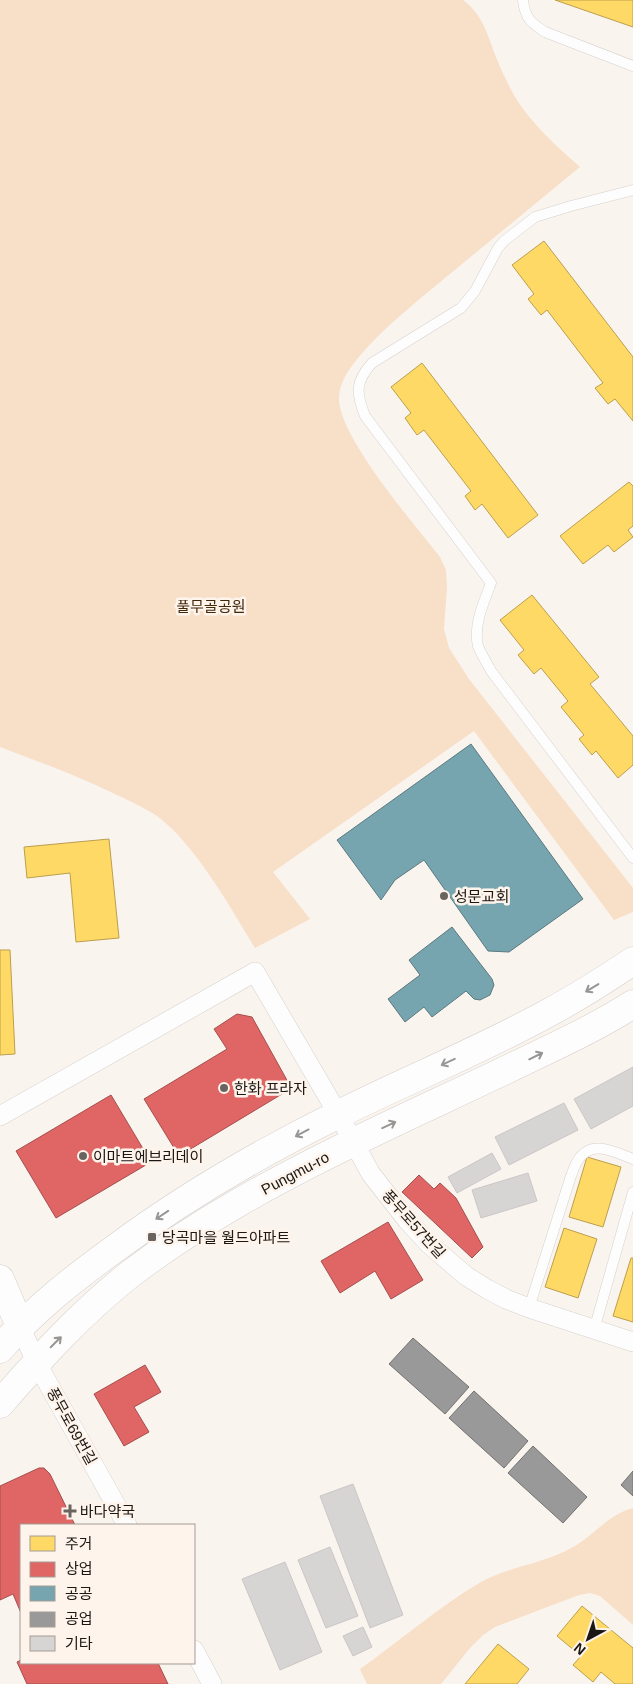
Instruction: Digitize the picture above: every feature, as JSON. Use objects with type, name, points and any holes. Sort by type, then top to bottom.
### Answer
[{"type":"street","name":"Pungmu-ro","points":[[0,1349],[20,1326],[93,1265],[190,1196],[338,1114],[549,1013],[633,961]]},
{"type":"street","name":"풍무로57번길","points":[[0,1116],[255,972],[371,1174],[407,1220],[429,1244],[460,1271],[487,1290],[529,1308],[633,1342]]},
{"type":"street","name":"Pungmu-ro","points":[[0,1404],[36,1362],[83,1315],[129,1276],[222,1213],[353,1142],[568,1040],[633,1004]]},
{"type":"street","points":[[0,1279],[20,1326]]},
{"type":"street","points":[[0,1300],[20,1326]]},
{"type":"street","name":"풍무로69번길","points":[[20,1326],[36,1362],[126,1524]]},
{"type":"street","points":[[195,1652],[212,1684]]},
{"type":"lane","points":[[524,0],[525,14],[545,32],[633,66]]},
{"type":"lane","points":[[633,190],[535,217],[504,240],[468,300],[448,316],[372,363],[359,383],[358,393],[365,416],[491,582],[481,612],[478,646],[491,671],[633,858]]},
{"type":"lane","points":[[529,1308],[570,1179],[578,1160],[586,1151],[597,1147],[633,1159]]},
{"type":"lane","points":[[594,1330],[633,1192]]},
{"type":"green space","name":"풀무골공원","points":[[0,0],[463,0],[481,20],[515,97],[553,143],[580,167],[389,326],[351,367],[345,376],[339,392],[339,398],[342,414],[364,457],[397,503],[440,557],[446,570],[447,587],[444,629],[449,648],[469,679],[633,888],[633,912],[614,920],[474,731],[273,872],[310,919],[255,948],[198,859],[171,828],[157,816],[88,782],[0,747]]},
{"type":"green space","points":[[633,1508],[633,1625],[600,1596],[590,1593],[579,1595],[495,1627],[483,1635],[470,1648],[441,1684],[367,1684],[360,1669],[465,1592],[481,1582],[504,1572],[562,1553],[581,1542],[608,1520]]},
{"type":"building: 주거","points":[[555,0],[633,0],[633,27]]},
{"type":"building: 주거","points":[[544,241],[633,357],[633,421],[615,399],[608,404],[595,388],[603,383],[547,310],[541,315],[528,299],[534,294],[512,265]]},
{"type":"building: 주거","points":[[422,363],[538,515],[508,538],[482,504],[475,510],[465,496],[471,491],[424,430],[417,435],[405,418],[411,413],[391,387]]},
{"type":"building: 주거","points":[[629,482],[633,486],[633,526],[628,530],[633,537],[614,552],[608,545],[583,564],[560,536]]},
{"type":"building: 주거","points":[[532,595],[599,677],[590,684],[633,736],[633,765],[618,778],[596,751],[592,755],[579,739],[584,735],[561,707],[568,701],[541,668],[534,674],[518,655],[524,650],[500,620]]},
{"type":"building: 주거","points":[[109,839],[119,938],[76,942],[70,873],[27,878],[24,847]]},
{"type":"building: 주거","points":[[0,950],[10,950],[15,1054],[0,1055]]},
{"type":"building: 주거","points":[[587,1157],[621,1167],[603,1227],[569,1217]]},
{"type":"building: 주거","points":[[564,1228],[597,1239],[578,1298],[545,1287]]},
{"type":"building: 주거","points":[[631,1258],[633,1258],[633,1322],[613,1316]]},
{"type":"building: 주거","points":[[582,1606],[633,1648],[633,1684],[615,1684],[601,1672],[593,1682],[573,1665],[581,1656],[557,1636]]},
{"type":"building: 주거","points":[[498,1644],[529,1669],[517,1684],[465,1684]]},
{"type":"building: 상업","name":"한화 프라자","points":[[237,1014],[252,1017],[288,1082],[282,1094],[179,1156],[144,1099],[227,1049],[214,1029]]},
{"type":"building: 상업","name":"이마트에브리데이","points":[[111,1095],[151,1162],[56,1218],[16,1151]]},
{"type":"building: 상업","points":[[419,1175],[434,1189],[440,1183],[456,1198],[483,1247],[472,1258],[402,1192]]},
{"type":"building: 상업","points":[[388,1222],[423,1280],[391,1299],[375,1271],[340,1293],[321,1261]]},
{"type":"building: 상업","points":[[145,1365],[161,1392],[134,1407],[149,1432],[124,1446],[94,1394]]},
{"type":"building: 상업","points":[[39,1468],[44,1468],[50,1474],[75,1524],[20,1524],[20,1611],[13,1594],[0,1600],[0,1486]]},
{"type":"building: 상업","points":[[20,1660],[20,1664],[158,1664],[168,1684],[27,1684],[17,1662]]},
{"type":"building: 공공","points":[[471,744],[583,899],[509,952],[488,951],[424,860],[395,880],[381,900],[337,840]]},
{"type":"building: 공공","points":[[452,927],[492,979],[494,985],[490,995],[480,1000],[474,999],[466,991],[432,1017],[424,1007],[405,1022],[388,999],[420,975],[409,960]]},
{"type":"building: 공업","points":[[413,1338],[469,1387],[445,1414],[389,1364]]},
{"type":"building: 공업","points":[[474,1391],[528,1441],[504,1468],[449,1418]]},
{"type":"building: 공업","points":[[533,1446],[587,1497],[563,1523],[508,1473]]},
{"type":"building: 공업","points":[[633,1471],[633,1496],[621,1485]]},
{"type":"building: 기타","points":[[633,1067],[633,1106],[591,1129],[574,1099]]},
{"type":"building: 기타","points":[[564,1103],[578,1130],[509,1165],[495,1137]]},
{"type":"building: 기타","points":[[492,1153],[501,1169],[457,1193],[448,1177]]},
{"type":"building: 기타","points":[[528,1173],[537,1201],[481,1218],[472,1190]]},
{"type":"building: 기타","points":[[353,1484],[403,1615],[370,1628],[320,1496]]},
{"type":"building: 기타","points":[[330,1547],[358,1616],[326,1628],[298,1560]]},
{"type":"building: 기타","points":[[285,1562],[322,1652],[280,1670],[242,1579]]},
{"type":"building: 기타","points":[[363,1627],[372,1647],[353,1656],[343,1636]]},
{"type":"place","name":"성문교회","points":[[444,896]]},
{"type":"place","name":"한화 프라자","points":[[224,1088]]},
{"type":"place","name":"이마트에브리데이","points":[[83,1156]]},
{"type":"place","name":"당곡마을 월드아파트","points":[[152,1237]]},
{"type":"place","name":"바다약국","points":[[70,1511]]}]
